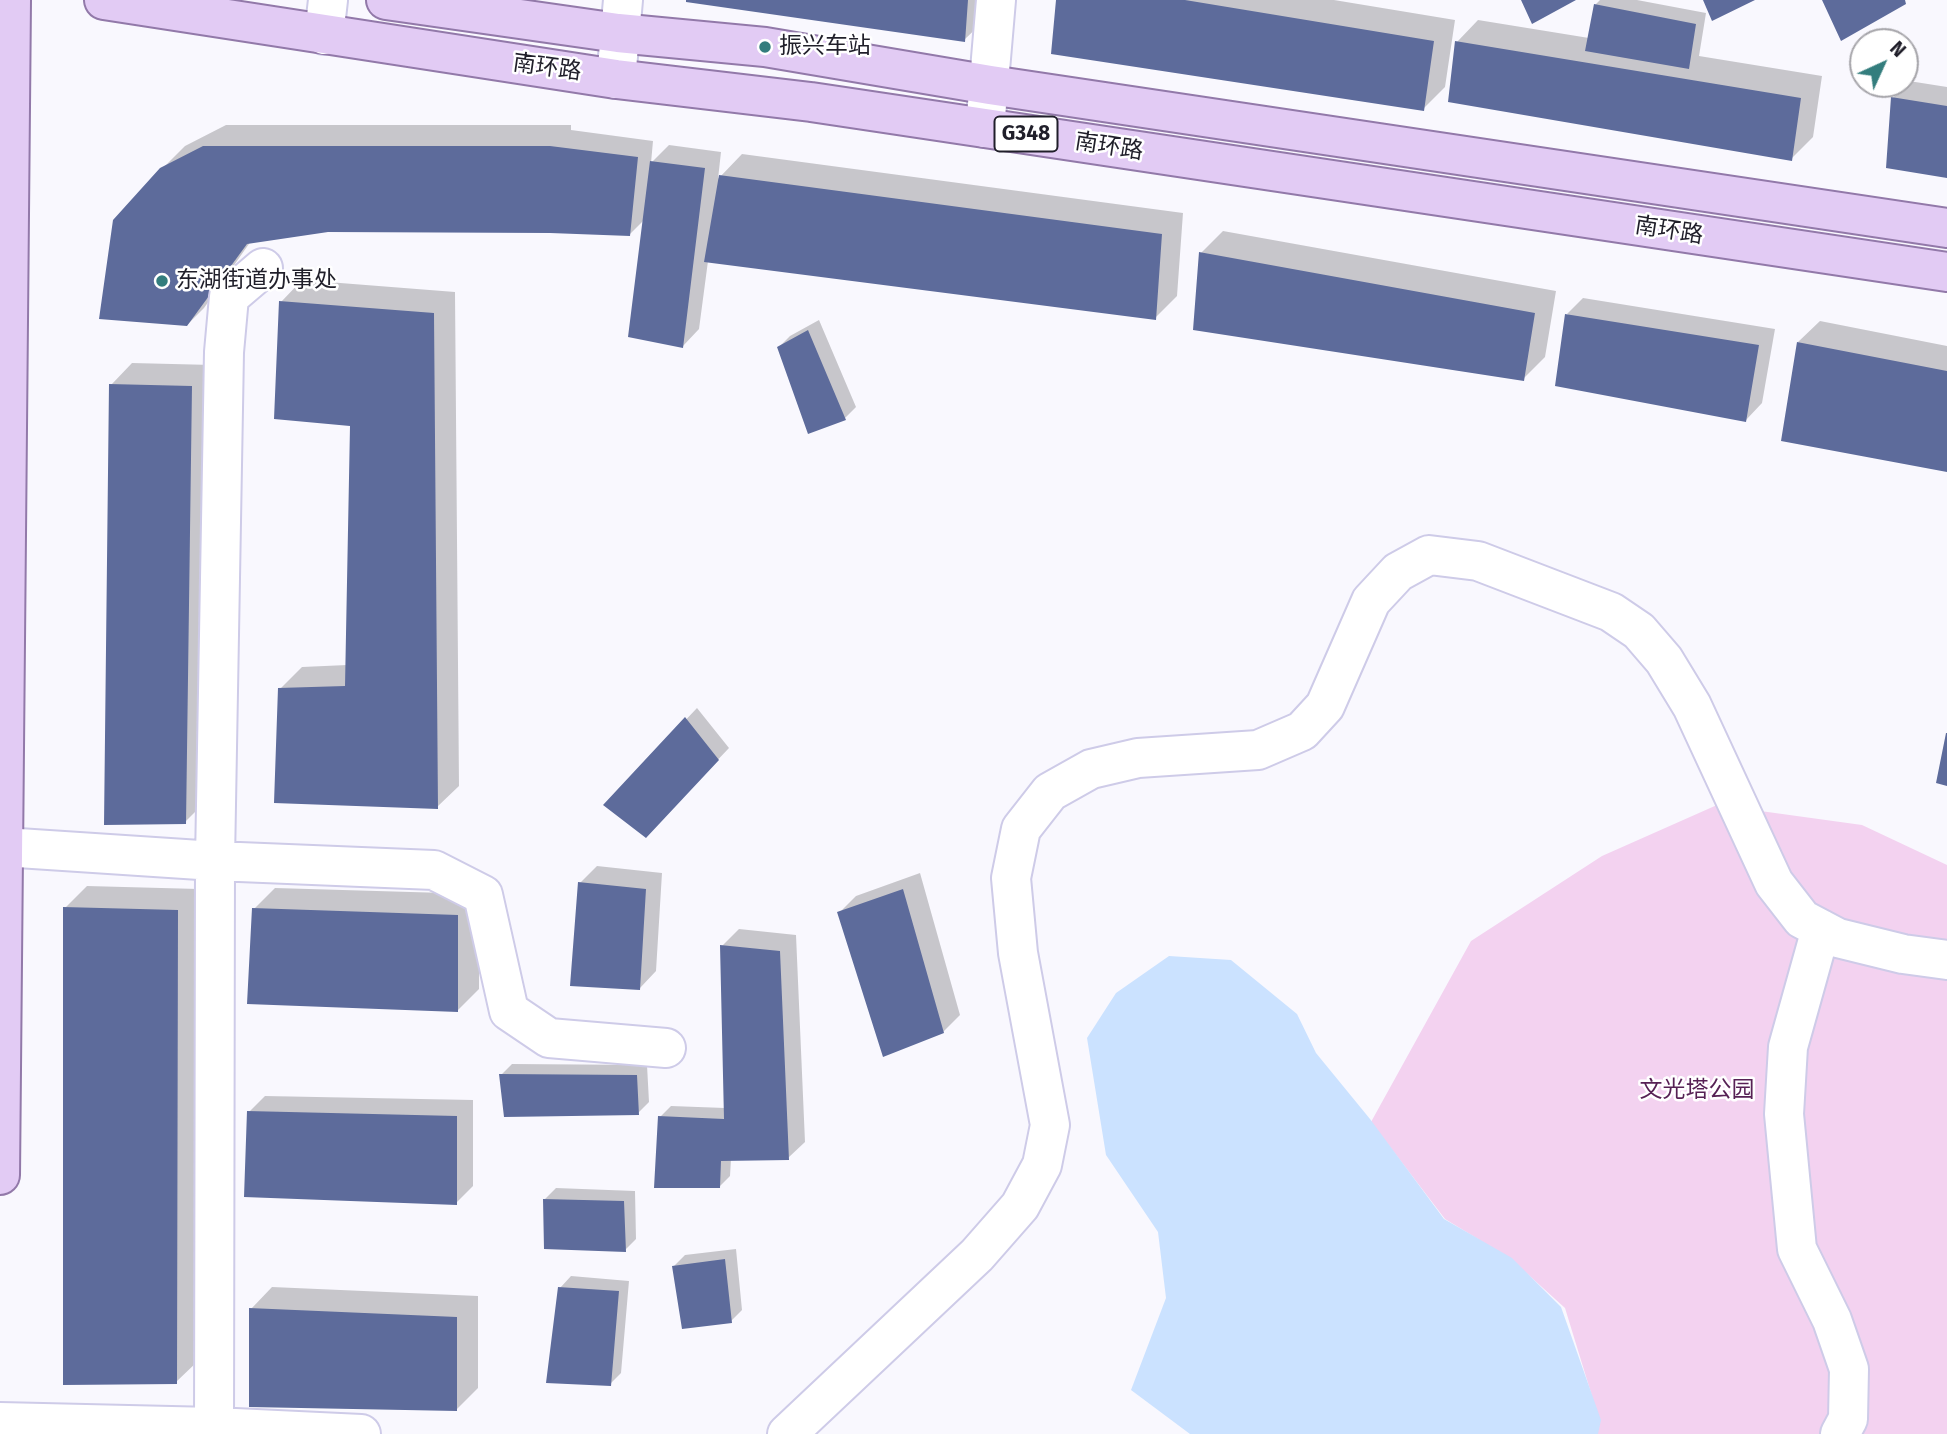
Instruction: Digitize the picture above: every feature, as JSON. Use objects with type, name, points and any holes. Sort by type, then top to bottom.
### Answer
[{"type":"main road","points":[[0,1175],[11,0]]},
{"type":"main road","name":"南环路","points":[[104,0],[326,18],[616,79],[811,102],[1947,272]]},
{"type":"main road","name":"南环路","points":[[386,0],[620,16],[765,47],[990,85],[1947,229]]},
{"type":"lane","points":[[985,128],[996,0]]},
{"type":"lane","points":[[616,79],[620,16]]},
{"type":"lane","points":[[214,1427],[215,861],[224,352],[229,297],[263,268]]},
{"type":"lane","points":[[787,1434],[977,1255],[1020,1206],[1042,1164],[1050,1125],[1018,953],[1011,878],[1021,829],[1051,792],[1091,769],[1138,758],[1258,750],[1302,730],[1325,706],[1371,601],[1398,572],[1429,555],[1478,561],[1611,612],[1639,631],[1664,660],[1692,706],[1774,883],[1802,919],[1851,942],[1903,954],[1947,960]]},
{"type":"lane","points":[[3,847],[215,861],[434,870],[483,895],[509,1012],[549,1038],[666,1048]]},
{"type":"lane","points":[[1821,929],[1788,1046],[1784,1114],[1797,1249],[1832,1320],[1849,1369],[1848,1419],[1840,1434]]},
{"type":"lane","points":[[0,1422],[214,1427],[361,1434]]},
{"type":"green space","name":"文光塔公园","points":[[1717,805],[1862,825],[1947,865],[1947,1434],[1597,1434],[1599,1419],[1565,1308],[1511,1259],[1445,1219],[1371,1122],[1471,941],[1602,856]]},
{"type":"water","points":[[1169,956],[1231,960],[1297,1014],[1316,1053],[1370,1119],[1444,1219],[1512,1258],[1561,1307],[1601,1420],[1598,1434],[1190,1434],[1131,1390],[1166,1298],[1158,1232],[1106,1155],[1087,1038],[1116,993]]},
{"type":"building","points":[[968,0],[965,42],[686,2]]},
{"type":"building","points":[[1056,0],[1185,0],[1434,41],[1424,111],[1051,54]]},
{"type":"building","points":[[1521,0],[1576,0],[1532,24]]},
{"type":"building","points":[[1703,0],[1755,0],[1712,21]]},
{"type":"building","points":[[1822,0],[1905,0],[1906,4],[1864,28],[1849,28],[1849,36],[1841,41]]},
{"type":"building","points":[[1594,4],[1696,24],[1689,69],[1585,51]]},
{"type":"building","points":[[1455,41],[1801,98],[1792,161],[1448,102]]},
{"type":"building","points":[[1891,98],[1947,106],[1947,178],[1886,168]]},
{"type":"building","points":[[203,146],[550,146],[638,157],[630,236],[328,232],[247,244],[187,326],[99,319],[113,220],[160,168]]},
{"type":"building","points":[[650,161],[705,168],[683,348],[628,337]]},
{"type":"building","points":[[719,175],[1162,234],[1156,320],[704,262]]},
{"type":"building","points":[[1199,252],[1535,313],[1524,381],[1193,330]]},
{"type":"building","points":[[279,301],[434,313],[438,809],[274,803],[278,688],[345,686],[350,426],[274,419]]},
{"type":"building","points":[[1565,314],[1759,345],[1746,422],[1555,386]]},
{"type":"building","points":[[808,330],[846,420],[808,434],[777,347]]},
{"type":"building","points":[[1797,342],[1947,371],[1947,472],[1781,441]]},
{"type":"building","points":[[109,384],[192,386],[186,824],[104,825]]},
{"type":"building","points":[[685,717],[719,760],[646,838],[603,805]]},
{"type":"building","points":[[1947,733],[1947,786],[1936,783]]},
{"type":"building","points":[[578,882],[646,889],[640,990],[570,986]]},
{"type":"building","points":[[903,889],[944,1033],[883,1057],[837,912]]},
{"type":"building","points":[[63,907],[178,910],[177,1384],[63,1385]]},
{"type":"building","points":[[252,908],[458,915],[458,1012],[247,1004]]},
{"type":"building","points":[[720,945],[780,951],[789,1160],[721,1161],[720,1188],[654,1188],[658,1116],[724,1119]]},
{"type":"building","points":[[499,1074],[637,1075],[639,1115],[504,1117]]},
{"type":"building","points":[[247,1111],[457,1116],[457,1205],[244,1197]]},
{"type":"building","points":[[543,1199],[624,1201],[626,1252],[544,1249]]},
{"type":"building","points":[[725,1259],[732,1323],[682,1329],[672,1266]]},
{"type":"building","points":[[558,1287],[619,1291],[611,1386],[546,1383]]},
{"type":"building","points":[[249,1308],[457,1317],[457,1411],[249,1407]]},
{"type":"place","name":"振兴车站","points":[[765,47]]},
{"type":"place","name":"东湖街道办事处","points":[[162,281]]}]
